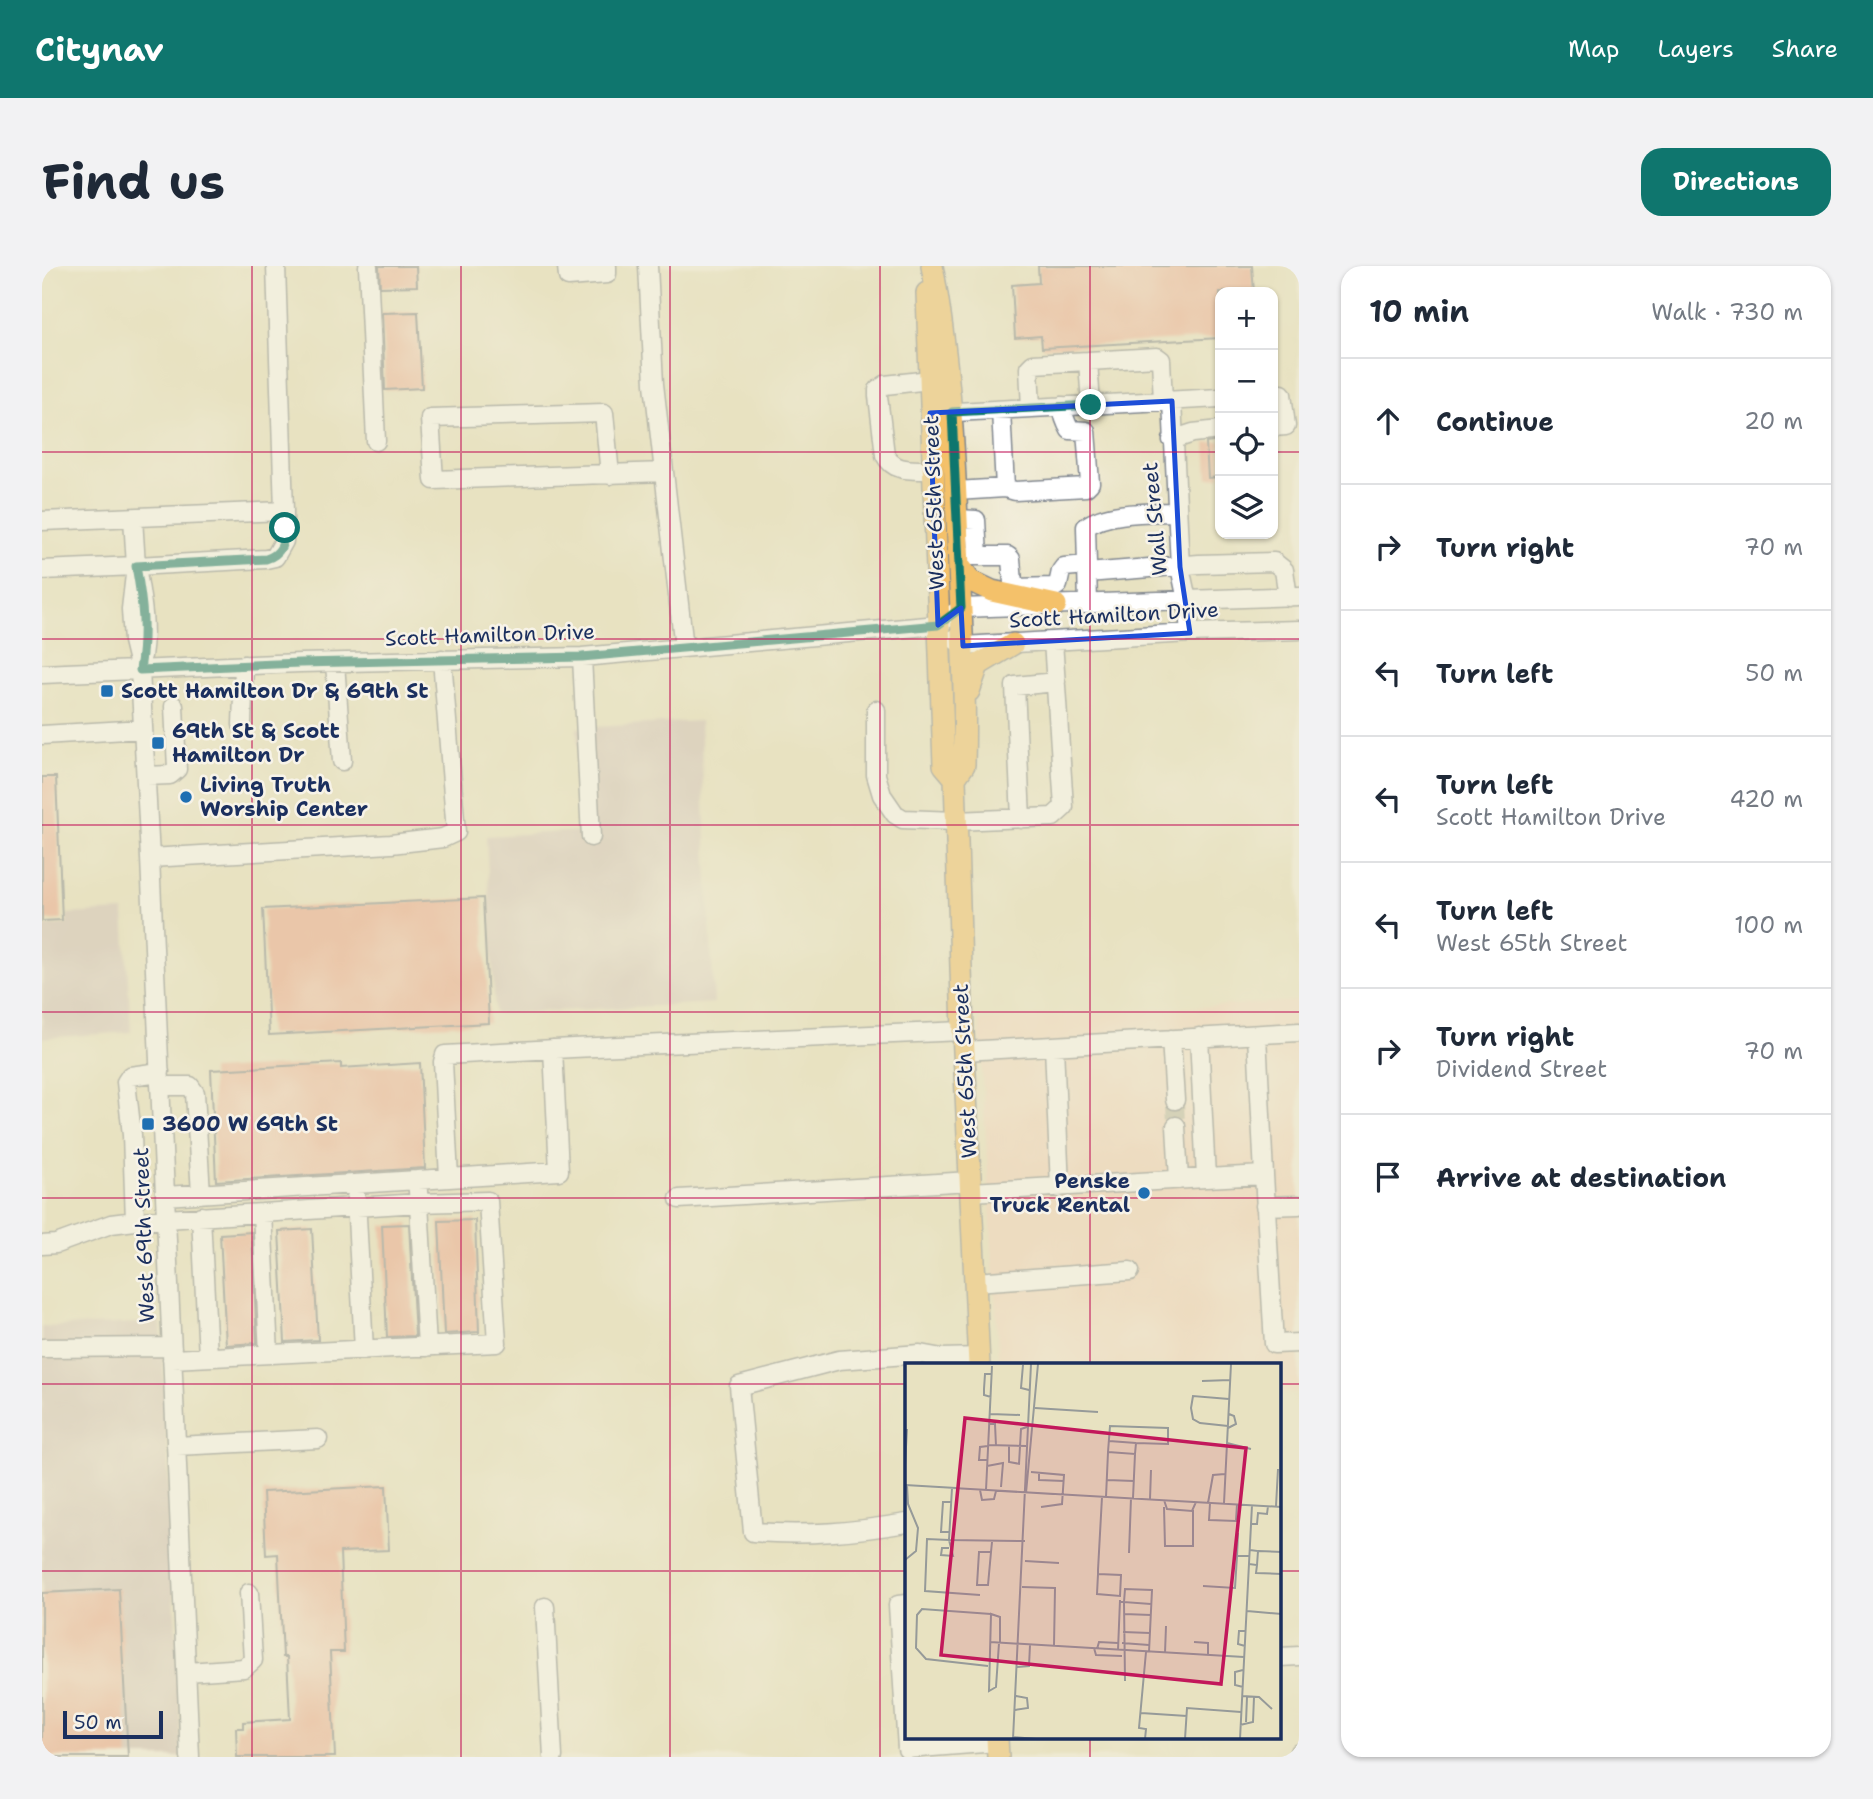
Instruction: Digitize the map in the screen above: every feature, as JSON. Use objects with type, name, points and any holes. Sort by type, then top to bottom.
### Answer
[{"type":"main road","name":"West 65th Street","points":[[929,266],[930,413],[944,765],[955,778]]},
{"type":"main road","name":"West 65th Street","points":[[929,266],[944,329],[952,412],[957,519],[965,559],[961,608],[964,765],[955,778],[963,1041],[979,1361]]},
{"type":"main road","points":[[965,559],[971,581],[992,591],[1056,605]]},
{"type":"main road","points":[[965,710],[971,680],[978,665],[1013,644]]},
{"type":"street","points":[[42,570],[266,559],[275,556],[284,541],[285,511],[276,266]]},
{"type":"street","points":[[368,266],[376,441]]},
{"type":"street","points":[[568,266],[568,276],[607,274],[607,266]]},
{"type":"street","points":[[648,266],[654,384],[684,648]]},
{"type":"street","name":"Wall Street","points":[[1088,361],[1157,357],[1161,360],[1172,440],[1180,567],[1190,633]]},
{"type":"street","points":[[1031,408],[1032,364],[1088,361],[1091,405]]},
{"type":"street","points":[[930,380],[885,385],[878,390],[878,396],[885,455],[889,463],[909,470],[933,470]]},
{"type":"street","points":[[1279,426],[1285,394]]},
{"type":"street","points":[[930,413],[1215,398]]},
{"type":"street","points":[[956,491],[1086,487],[1090,483],[1086,431],[1069,428],[1062,406]]},
{"type":"street","points":[[1002,410],[1005,488]]},
{"type":"street","points":[[610,475],[604,413],[430,418],[434,480],[610,475],[664,472]]},
{"type":"street","points":[[1172,440],[1193,433],[1215,431]]},
{"type":"street","points":[[42,521],[285,511]]},
{"type":"street","points":[[1088,604],[1086,527],[1094,520],[1130,514],[1177,512]]},
{"type":"street","name":"West 69th Street","points":[[133,518],[136,566],[131,609],[133,641],[140,670],[144,729],[190,1757]]},
{"type":"street","points":[[965,559],[1008,555],[1011,559],[1015,597]]},
{"type":"street","points":[[1087,569],[1275,562],[1284,570],[1294,596]]},
{"type":"street","name":"Scott Hamilton Drive","points":[[961,608],[1055,587],[1064,568],[1087,569]]},
{"type":"street","name":"Scott Hamilton Drive","points":[[1056,605],[1294,596]]},
{"type":"street","points":[[961,608],[938,625],[962,646]]},
{"type":"street","name":"Scott Hamilton Drive","points":[[42,674],[244,665],[582,657],[938,625]]},
{"type":"street","name":"Scott Hamilton Drive","points":[[962,646],[1190,633],[1299,630]]},
{"type":"street","points":[[876,710],[876,775],[889,807],[903,819],[956,821],[1053,817],[1064,807],[1053,641]]},
{"type":"street","points":[[582,657],[591,837]]},
{"type":"street","points":[[150,858],[391,844],[443,838],[456,832],[442,659]]},
{"type":"street","points":[[335,663],[342,761]]},
{"type":"street","points":[[242,725],[244,665]]},
{"type":"street","points":[[1021,819],[1015,685],[1056,682]]},
{"type":"street","points":[[146,776],[170,775],[177,769],[174,705]]},
{"type":"street","points":[[42,735],[144,729]]},
{"type":"street","points":[[449,1178],[445,1055],[553,1049],[963,1041],[1054,1046],[1299,1032]]},
{"type":"street","points":[[1257,1035],[1274,1344],[1299,1343]]},
{"type":"street","points":[[1199,1037],[1206,1178]]},
{"type":"street","points":[[1171,1039],[1175,1100]]},
{"type":"street","points":[[1054,1046],[1060,1188]]},
{"type":"street","points":[[165,1196],[559,1171],[553,1049]]},
{"type":"street","points":[[135,1221],[132,1135],[126,1082],[130,1076],[190,1086],[195,1093],[201,1194]]},
{"type":"street","points":[[1177,1126],[1179,1180]]},
{"type":"street","points":[[679,1199],[970,1187],[1060,1188],[1264,1175]]},
{"type":"street","points":[[417,1180],[427,1347]]},
{"type":"street","points":[[356,1184],[364,1350]]},
{"type":"street","points":[[42,1245],[56,1244],[111,1223],[166,1217],[488,1201],[497,1343],[208,1357],[42,1348]]},
{"type":"street","points":[[1265,1206],[1299,1205]]},
{"type":"street","points":[[262,1213],[269,1354]]},
{"type":"street","points":[[201,1216],[208,1357]]},
{"type":"street","points":[[975,1282],[1129,1271]]},
{"type":"street","points":[[905,1522],[849,1533],[797,1535],[753,1532],[739,1386],[839,1360],[920,1354],[938,1362],[979,1361]]},
{"type":"street","points":[[176,1446],[318,1439]]},
{"type":"street","points":[[187,1672],[244,1668],[253,1660],[249,1593]]},
{"type":"street","points":[[905,1604],[898,1605],[905,1717]]},
{"type":"street","points":[[545,1607],[553,1757]]},
{"type":"street","points":[[906,1740],[907,1749],[997,1746]]},
{"type":"street","points":[[1298,1757],[1299,1752]]},
{"type":"highlighted area","points":[[1172,401],[1180,567],[1190,633],[963,646],[961,608],[938,625],[930,413]]},
{"type":"shaded area","points":[[700,721],[714,1003],[495,1014],[486,836],[582,831],[577,728]]},
{"type":"shaded area","points":[[124,911],[131,1032],[42,1038],[42,926],[67,924],[67,914]]},
{"type":"shaded area","name":"Penske Truck Rental","points":[[1299,1001],[1299,1392],[1282,1393],[1282,1363],[999,1363],[979,1020]]},
{"type":"shaded area","points":[[161,1322],[182,1757],[42,1757],[42,1327]]},
{"type":"building","points":[[379,266],[416,266],[417,286],[380,287]]},
{"type":"building","points":[[1038,266],[1252,266],[1254,287],[1215,287],[1215,338],[1042,348],[1041,336],[1015,338],[1012,285],[1039,283]]},
{"type":"building","points":[[418,312],[422,388],[385,390],[382,313]]},
{"type":"building","points":[[1215,442],[1215,477],[1208,478],[1206,443]]},
{"type":"building","points":[[42,777],[56,777],[62,920],[42,921]]},
{"type":"building","points":[[483,898],[489,1023],[269,1035],[263,909]]},
{"type":"building","points":[[341,1063],[341,1068],[420,1063],[425,1168],[216,1181],[211,1070]]},
{"type":"building","points":[[475,1220],[479,1332],[444,1334],[439,1221]]},
{"type":"building","points":[[409,1224],[415,1336],[387,1337],[382,1225]]},
{"type":"building","points":[[312,1229],[318,1340],[285,1342],[279,1231]]},
{"type":"building","points":[[252,1232],[257,1343],[226,1345],[220,1234]]},
{"type":"building","points":[[386,1486],[389,1550],[340,1552],[344,1652],[330,1652],[335,1757],[237,1757],[236,1728],[243,1728],[243,1722],[290,1719],[287,1657],[283,1657],[278,1554],[266,1555],[263,1492]]},
{"type":"building","points":[[119,1589],[128,1757],[42,1757],[42,1593]]},
{"type":"tunnel","points":[[1175,1100],[1176,1126]]},
{"type":"place","name":"Scott Hamilton Dr & 69th St","points":[[107,691]]},
{"type":"place","name":"69th St & Scott Hamilton Dr","points":[[158,743]]},
{"type":"place","name":"Living Truth Worship Center","points":[[186,797]]},
{"type":"place","name":"3600 W 69th St","points":[[148,1124]]},
{"type":"place","name":"Penske Truck Rental","points":[[1144,1193]]},
{"type":"route","points":[[285,528],[280,550],[275,556],[266,559],[136,566],[145,639],[140,670],[300,663],[582,657],[938,625],[961,608],[952,412],[1091,405]]}]
